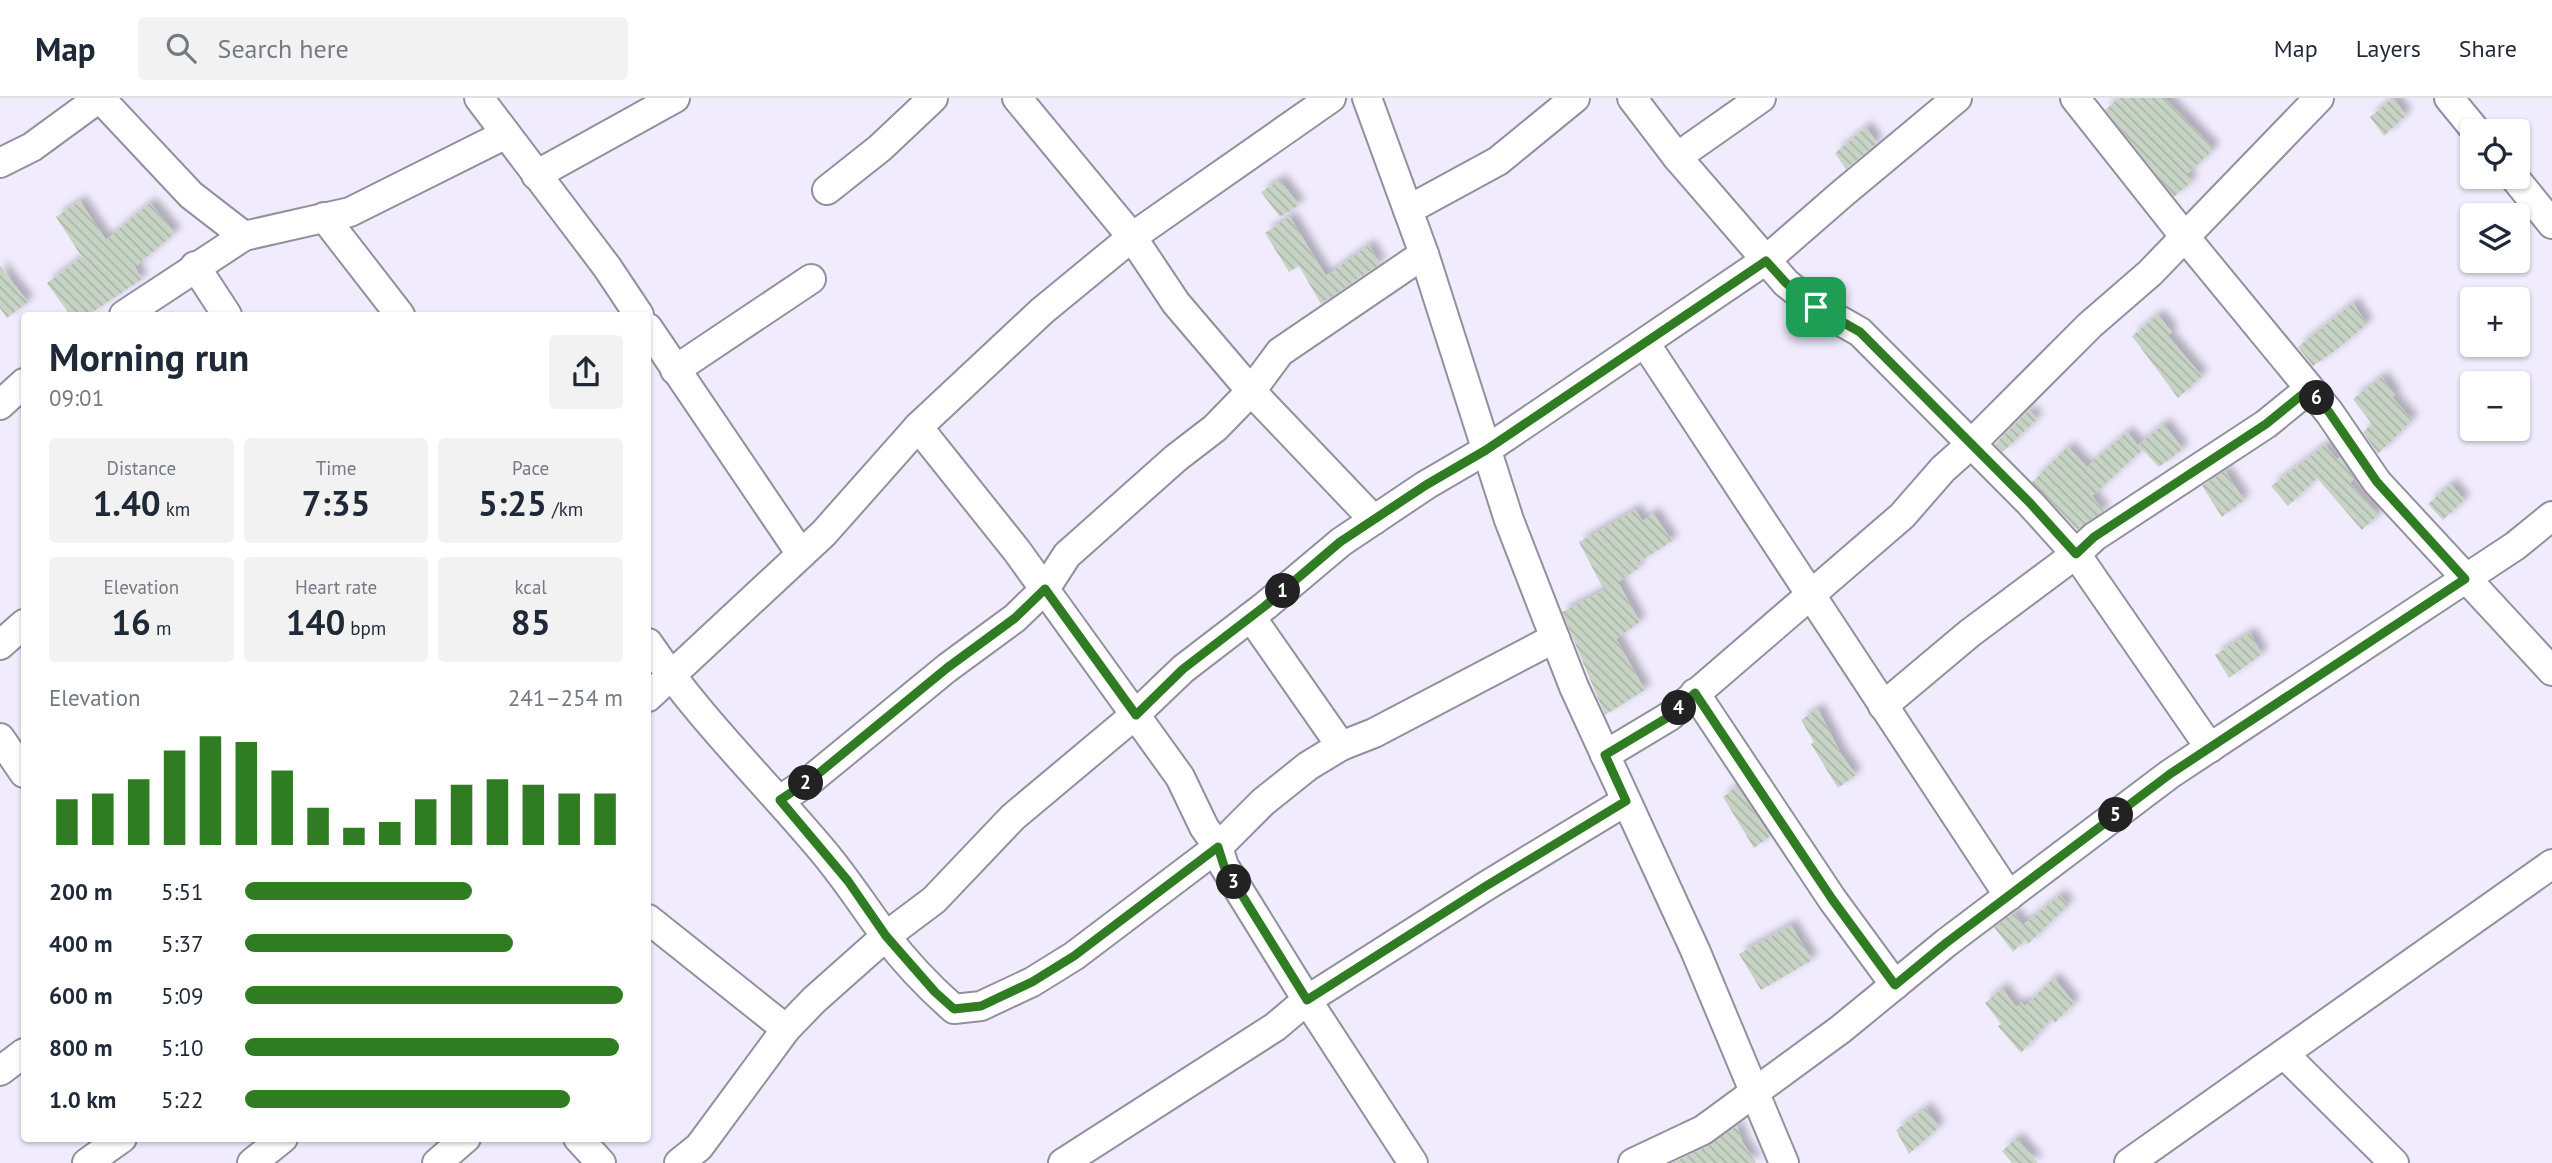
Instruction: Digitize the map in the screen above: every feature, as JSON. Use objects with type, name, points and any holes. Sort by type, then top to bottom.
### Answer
[{"type":"street","points":[[0,163],[32,146],[99,98],[191,195],[244,236]]},
{"type":"street","points":[[479,98],[607,267],[637,312]]},
{"type":"street","points":[[537,175],[675,98]]},
{"type":"street","points":[[827,190],[880,148],[933,98]]},
{"type":"street","points":[[1017,98],[1132,237],[1176,303],[1251,391],[1374,520]]},
{"type":"street","points":[[651,694],[824,533],[918,428],[1042,311],[1132,237],[1331,98]]},
{"type":"street","points":[[1367,98],[1424,254],[1508,520],[1605,755],[1695,950],[1784,1163]]},
{"type":"street","points":[[1408,210],[1498,161],[1575,98]]},
{"type":"street","points":[[1632,98],[1676,157],[1786,283],[1816,307],[1860,332],[2030,503],[2076,554],[2210,748]]},
{"type":"street","points":[[1676,157],[1761,98]]},
{"type":"street","points":[[679,1163],[699,1147],[786,1029],[814,1000],[886,936],[934,900],[1013,817],[1136,715],[1183,669],[1251,617],[1340,542],[1486,450],[1766,261],[1957,98]]},
{"type":"street","points":[[2076,98],[2185,237],[2329,412],[2377,482],[2552,671]]},
{"type":"street","points":[[1605,755],[1670,716],[1902,516],[1943,469],[2090,325],[2150,273],[2319,98]]},
{"type":"street","points":[[2449,98],[2466,119]]},
{"type":"street","points":[[128,312],[244,236],[350,212],[506,134]]},
{"type":"street","points":[[2524,189],[2552,224]]},
{"type":"street","points":[[324,217],[398,312]]},
{"type":"street","points":[[780,800],[813,778],[947,668],[1015,618],[1045,589],[1067,555],[1175,458],[1214,428],[1251,391],[1280,352],[1424,254]]},
{"type":"street","points":[[195,267],[225,312]]},
{"type":"street","points":[[676,370],[811,279]]},
{"type":"street","points":[[651,332],[801,554]]},
{"type":"street","points":[[1645,343],[2009,896]]},
{"type":"street","points":[[0,405],[21,386]]},
{"type":"street","points":[[1883,706],[1969,633],[2076,554],[2094,537],[2266,424],[2309,389]]},
{"type":"street","points":[[918,428],[1017,551],[1180,777],[1204,827],[1218,847],[1224,866],[1413,1163]]},
{"type":"street","points":[[1633,1163],[1703,1130],[2170,774],[2515,546],[2552,516]]},
{"type":"street","points":[[1251,617],[1341,746]]},
{"type":"street","points":[[0,645],[21,627]]},
{"type":"street","points":[[651,648],[669,675],[848,881],[886,936],[935,992],[954,1009],[981,1006],[1032,982],[1074,956],[1218,847],[1263,802],[1308,766],[1341,746],[1374,733],[1555,638]]},
{"type":"street","points":[[1695,693],[1832,899],[1895,985]]},
{"type":"street","points":[[2,745],[21,769]]},
{"type":"street","points":[[1063,1163],[1275,1027],[1307,1000],[1626,801]]},
{"type":"street","points":[[2129,1163],[2552,864]]},
{"type":"street","points":[[651,921],[786,1029]]},
{"type":"street","points":[[2284,1054],[2395,1163]]},
{"type":"street","points":[[0,1071],[21,1055]]},
{"type":"street","points":[[253,1163],[278,1142]]},
{"type":"street","points":[[437,1163],[461,1142]]},
{"type":"street","points":[[582,1142],[601,1163]]},
{"type":"street","points":[[87,1163],[120,1148]]},
{"type":"building","points":[[2119,98],[2165,98],[2214,149],[2186,175],[2192,181],[2174,197],[2105,110]]},
{"type":"building","points":[[2393,98],[2406,115],[2384,136],[2370,117]]},
{"type":"building","points":[[1866,127],[1877,143],[1846,169],[1835,153]]},
{"type":"building","points":[[1280,180],[1299,205],[1280,217],[1261,192]]},
{"type":"building","points":[[80,201],[106,240],[150,203],[175,233],[135,267],[142,279],[92,312],[68,312],[47,283],[82,257],[56,217]]},
{"type":"building","points":[[1290,217],[1326,276],[1369,245],[1380,264],[1321,304],[1299,266],[1289,272],[1265,233]]},
{"type":"building","points":[[0,266],[28,302],[7,318],[0,308]]},
{"type":"building","points":[[2353,303],[2367,324],[2313,366],[2298,347]]},
{"type":"building","points":[[2158,315],[2172,332],[2168,336],[2202,376],[2178,398],[2132,336]]},
{"type":"building","points":[[2382,377],[2395,395],[2392,397],[2412,420],[2378,454],[2363,432],[2372,424],[2353,399]]},
{"type":"building","points":[[2029,410],[2037,419],[2003,452],[1995,444]]},
{"type":"building","points":[[2164,424],[2183,449],[2159,467],[2138,445]]},
{"type":"building","points":[[2127,432],[2142,450],[2092,496],[2104,511],[2077,530],[2032,482],[2068,447],[2087,467]]},
{"type":"building","points":[[2325,445],[2337,460],[2340,457],[2354,478],[2350,483],[2379,514],[2362,530],[2317,478],[2288,506],[2271,486]]},
{"type":"building","points":[[2225,471],[2244,500],[2222,517],[2202,486]]},
{"type":"building","points":[[2451,484],[2464,500],[2443,520],[2428,504]]},
{"type":"building","points":[[1635,510],[1643,521],[1653,513],[1672,541],[1636,564],[1639,568],[1618,582],[1640,622],[1616,639],[1645,690],[1605,715],[1562,612],[1604,590],[1579,542]]},
{"type":"building","points":[[2250,633],[2262,654],[2229,678],[2215,655]]},
{"type":"building","points":[[1818,709],[1841,754],[1856,775],[1838,788],[1811,744],[1814,742],[1801,720]]},
{"type":"building","points":[[1737,786],[1770,836],[1754,848],[1723,797]]},
{"type":"building","points":[[2060,895],[2068,905],[2028,944],[2025,940],[2013,952],[1994,927],[2014,913],[2023,925]]},
{"type":"building","points":[[1791,925],[1812,960],[1761,990],[1739,954]]},
{"type":"building","points":[[2054,978],[2074,1003],[2055,1023],[2051,1019],[2021,1053],[1998,1026],[2001,1024],[1985,1003],[2002,988],[2016,1007],[2021,1002],[2025,1006]]},
{"type":"building","points":[[1926,1108],[1939,1127],[1909,1154],[1896,1130]]},
{"type":"building","points":[[1737,1126],[1743,1143],[1756,1163],[1672,1163],[1710,1145]]},
{"type":"building","points":[[2017,1138],[2038,1163],[2012,1163],[2002,1151]]},
{"type":"route","points":[[1766,261],[1786,283],[1816,307],[1860,332],[2030,503],[2076,554],[2094,537],[2266,424],[2309,389],[2329,412],[2377,482],[2465,579],[2170,774],[1946,943],[1895,985],[1832,899],[1695,693],[1670,716],[1605,755],[1626,801],[1307,1000],[1224,866],[1218,847],[1074,956],[1032,982],[981,1006],[954,1009],[935,992],[886,936],[848,881],[780,800],[813,778],[947,668],[1015,618],[1045,589],[1136,715],[1183,669],[1265,606],[1340,542],[1426,485],[1486,450],[1766,261]]}]
